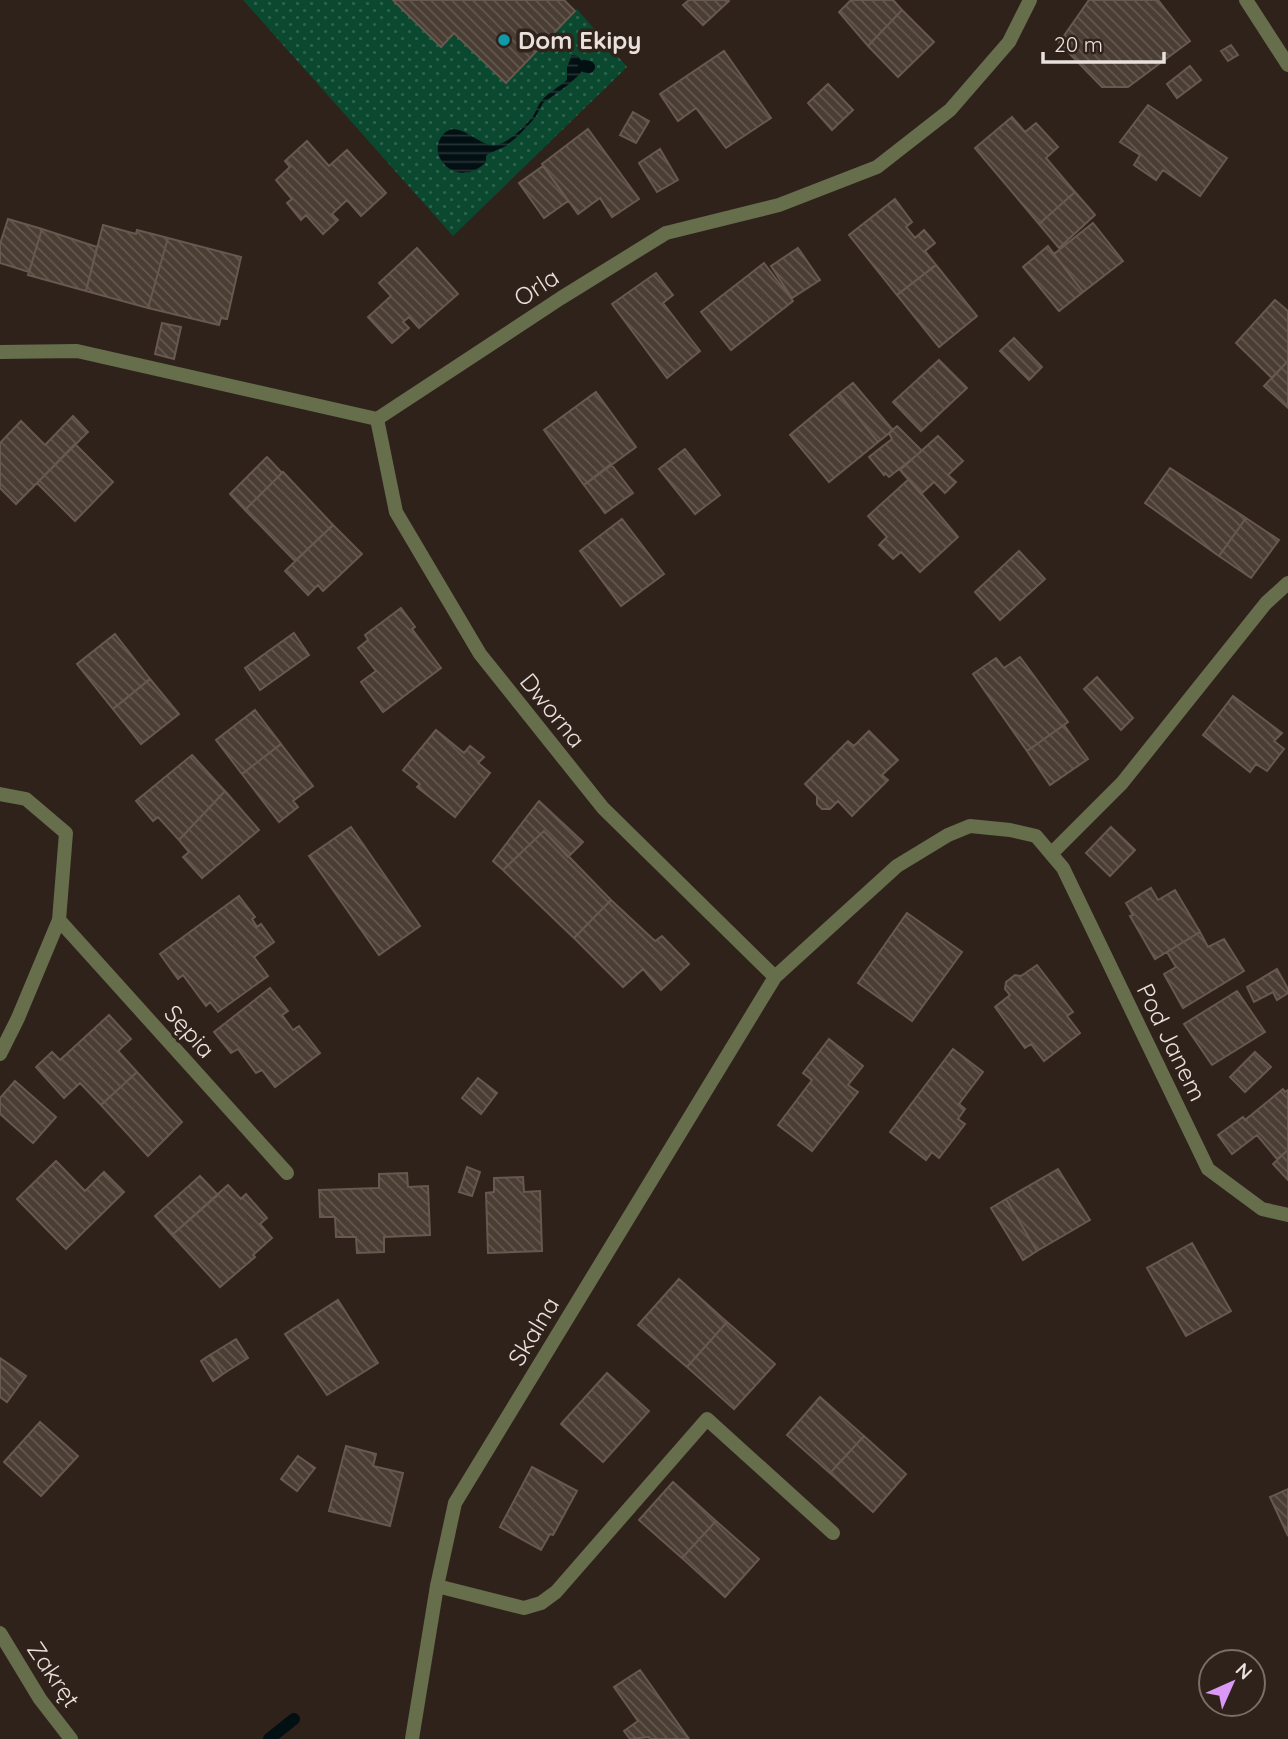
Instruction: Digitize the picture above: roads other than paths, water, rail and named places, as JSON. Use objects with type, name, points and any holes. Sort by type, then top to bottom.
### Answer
[{"type":"street","name":"Orla","points":[[377,419],[561,298],[666,233],[779,205],[877,167],[950,110],[1009,42],[1030,0]]},
{"type":"street","points":[[1246,0],[1288,65]]},
{"type":"street","points":[[0,352],[77,351],[377,419]]},
{"type":"street","name":"Dworna","points":[[377,419],[396,512],[480,654],[603,808],[775,977]]},
{"type":"street","points":[[1052,853],[1122,783],[1266,603],[1288,583]]},
{"type":"street","points":[[0,794],[26,799],[66,833],[59,920],[0,1054]]},
{"type":"street","name":"Pod Janem","points":[[775,977],[897,866],[948,835],[970,826],[1036,836],[1063,868],[1208,1169],[1262,1209],[1288,1215]]},
{"type":"street","name":"Sępia","points":[[59,920],[287,1173]]},
{"type":"street","name":"Skalna","points":[[412,1739],[437,1586],[454,1503],[775,977]]},
{"type":"street","points":[[437,1586],[524,1608],[541,1603],[556,1592],[708,1419],[833,1533]]},
{"type":"street","name":"Zakręt","points":[[0,1633],[40,1699],[71,1739]]},
{"type":"waterway","points":[[584,66],[589,67]]},
{"type":"waterway","points":[[269,1739],[294,1719]]},
{"type":"place","name":"Dom Ekipy","points":[[504,40]]}]
